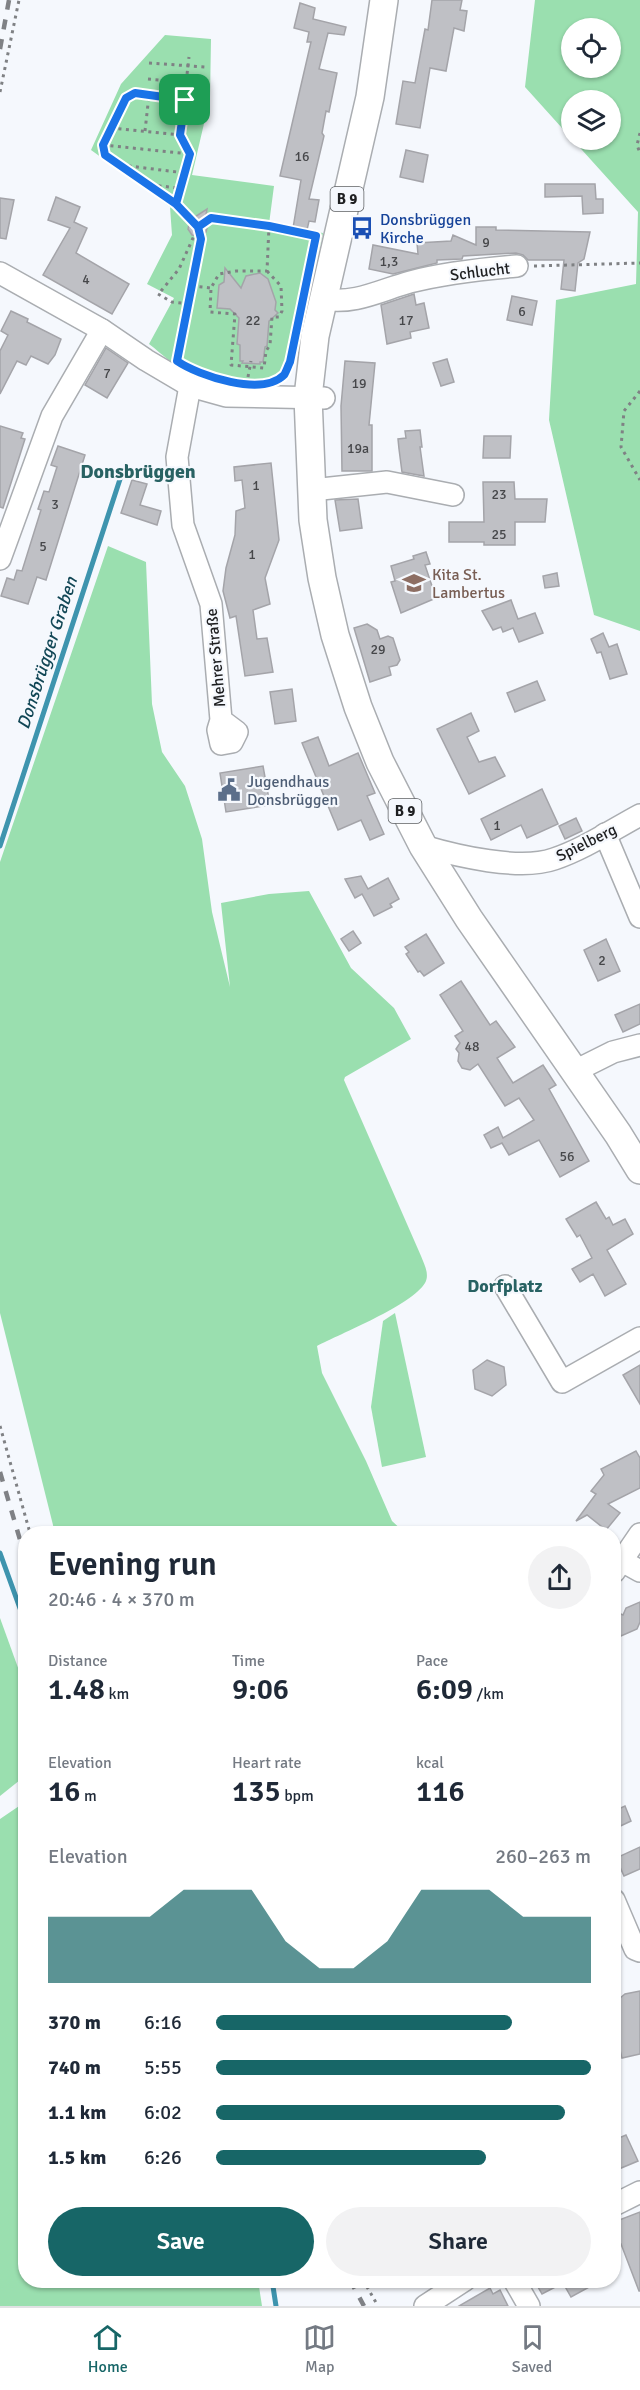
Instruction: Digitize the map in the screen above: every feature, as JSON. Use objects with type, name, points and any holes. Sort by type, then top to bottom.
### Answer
[{"type":"main road","name":"B 9","points":[[384,0],[370,97],[315,336],[316,397],[312,490],[313,520],[322,579],[335,635],[358,707],[380,762],[423,846],[469,919],[575,1071],[640,1170]]},
{"type":"street","name":"Schlucht","points":[[324,299],[340,302],[411,281],[483,269],[517,267]]},
{"type":"street","points":[[0,273],[102,330],[178,368],[190,386],[226,396],[316,397]]},
{"type":"street","points":[[0,559],[52,416],[102,330]]},
{"type":"street","name":"Mehrer Straße","points":[[190,386],[177,457],[183,525],[211,604],[221,720]]},
{"type":"street","points":[[312,490],[387,482],[453,495]]},
{"type":"street","name":"Spielberg","points":[[423,846],[498,862],[553,860],[640,815]]},
{"type":"street","points":[[605,834],[640,917]]},
{"type":"street","points":[[575,1071],[612,1052],[640,1044]]},
{"type":"street","points":[[505,1286],[562,1382],[640,1338]]},
{"type":"street","points":[[625,1568],[640,1534]]},
{"type":"street","points":[[621,1916],[636,1949],[640,1951]]},
{"type":"street","points":[[621,2202],[640,2192]]},
{"type":"street","points":[[425,2306],[453,2288]]},
{"type":"street","points":[[519,2288],[529,2306]]},
{"type":"path","points":[[0,92],[19,0]]},
{"type":"path","points":[[176,204],[190,154],[180,135],[189,57]]},
{"type":"path","points":[[149,63],[205,67]]},
{"type":"path","points":[[148,79],[206,84]]},
{"type":"path","points":[[178,368],[201,239],[198,227],[176,204],[105,155],[103,145],[126,98],[135,93],[205,102]]},
{"type":"path","points":[[145,131],[149,95]]},
{"type":"path","points":[[111,128],[180,135]]},
{"type":"path","points":[[640,133],[637,145],[640,153]]},
{"type":"path","points":[[103,145],[190,154]]},
{"type":"path","points":[[120,165],[185,173]]},
{"type":"path","points":[[149,185],[179,188]]},
{"type":"path","points":[[189,304],[172,302],[160,292],[179,269],[198,227],[211,218],[269,226],[316,236],[313,247]]},
{"type":"path","points":[[267,271],[236,271],[219,274],[211,288],[210,312],[235,314],[231,365],[264,368],[266,351],[270,345],[272,317],[279,317],[282,311],[281,286],[267,271],[269,226]]},
{"type":"path","name":"Schlucht","points":[[517,267],[640,263]]},
{"type":"path","points":[[192,286],[211,288]]},
{"type":"path","points":[[273,381],[284,374],[290,362]]},
{"type":"path","points":[[640,390],[624,411],[621,447],[640,480]]},
{"type":"path","points":[[0,1426],[28,1526]]},
{"type":"path","points":[[368,2288],[378,2306]]},
{"type":"green space","points":[[535,0],[640,0],[640,631],[594,615],[549,420],[556,300],[636,284],[638,212],[582,150],[621,150],[621,90],[561,90],[561,127],[525,87]]},
{"type":"green space","points":[[165,35],[211,39],[210,98],[192,175],[274,186],[269,224],[323,233],[294,364],[285,378],[277,385],[247,387],[198,377],[179,368],[149,344],[174,298],[147,284],[172,235],[170,207],[91,150],[121,84]]},
{"type":"green space","points":[[108,546],[146,562],[152,704],[162,752],[185,786],[202,839],[212,912],[230,987],[221,903],[269,894],[309,891],[351,968],[394,1008],[411,1039],[345,1077],[344,1080],[421,1256],[426,1269],[426,1280],[418,1292],[406,1300],[358,1327],[317,1346],[322,1373],[366,1461],[392,1521],[397,1526],[53,1526],[0,1313],[0,862]]},
{"type":"green space","points":[[395,1313],[426,1457],[382,1467],[371,1407],[383,1321]]},
{"type":"green space","points":[[0,1618],[18,1668],[18,1782],[0,1796]]},
{"type":"green space","points":[[18,1807],[18,2288],[259,2288],[262,2306],[0,2306],[0,1819]]},
{"type":"building","points":[[432,0],[462,0],[460,10],[467,11],[464,31],[454,28],[446,71],[430,68],[420,128],[396,124],[403,81],[415,83],[425,29],[428,30]]},
{"type":"building","points":[[300,3],[315,8],[313,19],[346,27],[344,35],[328,33],[319,69],[337,73],[329,112],[326,111],[322,133],[324,136],[309,199],[319,200],[315,222],[309,221],[307,230],[293,228],[301,180],[280,176],[311,42],[307,42],[309,32],[294,28]]},
{"type":"building","points":[[406,150],[428,155],[423,182],[400,177]]},
{"type":"building","points":[[545,184],[595,184],[596,199],[603,199],[603,213],[583,214],[582,196],[545,197]]},
{"type":"building","points":[[56,197],[80,207],[74,222],[87,228],[76,253],[129,284],[112,314],[43,275],[70,228],[48,220]]},
{"type":"building","points":[[0,198],[14,200],[6,239],[0,238]]},
{"type":"building","points":[[207,209],[206,232],[200,236],[192,235],[188,229],[190,220]]},
{"type":"building","points":[[476,227],[496,227],[496,230],[590,232],[584,259],[578,263],[575,291],[561,289],[564,260],[528,260],[516,253],[437,260],[437,263],[393,274],[369,269],[373,245],[418,254],[417,243],[451,241],[453,235],[476,245]]},
{"type":"building","points":[[225,268],[241,288],[246,276],[260,273],[268,279],[276,302],[275,310],[278,313],[269,321],[267,346],[263,362],[260,364],[240,361],[240,345],[237,344],[239,318],[230,309],[217,308],[219,285],[224,282]]},
{"type":"building","points":[[414,294],[416,305],[424,303],[429,328],[410,332],[411,338],[387,344],[381,305]]},
{"type":"building","points":[[512,296],[537,301],[532,325],[507,320]]},
{"type":"building","points":[[11,311],[61,339],[55,355],[48,364],[31,356],[26,365],[17,361],[0,394],[0,351],[8,335],[1,331]]},
{"type":"building","points":[[106,348],[128,363],[107,398],[85,385]]},
{"type":"building","points":[[447,359],[454,382],[441,386],[433,363]]},
{"type":"building","points":[[345,361],[375,363],[369,425],[372,425],[372,471],[342,471],[341,406]]},
{"type":"building","points":[[0,426],[23,433],[21,438],[25,439],[3,508],[0,507]]},
{"type":"building","points":[[420,430],[424,476],[402,472],[398,439],[406,438],[405,431]]},
{"type":"building","points":[[484,436],[511,436],[510,458],[483,458]]},
{"type":"building","points":[[58,446],[85,455],[46,580],[37,577],[28,604],[1,596],[7,578],[14,580],[17,570],[22,571],[41,510],[38,509],[44,491],[49,492],[57,467],[51,465]]},
{"type":"building","points":[[271,463],[279,540],[265,578],[270,604],[253,610],[257,639],[267,638],[273,672],[245,676],[236,616],[230,618],[223,591],[226,568],[235,535],[236,511],[245,508],[242,480],[235,481],[234,467]]},
{"type":"building","points":[[132,480],[147,484],[140,505],[161,511],[157,525],[121,513]]},
{"type":"building","points":[[483,482],[514,482],[515,499],[547,499],[545,522],[515,522],[515,545],[449,542],[449,522],[484,522]]},
{"type":"building","points":[[358,499],[362,528],[340,531],[335,500]]},
{"type":"building","points":[[426,552],[430,564],[425,565],[436,598],[401,613],[391,582],[395,581],[391,566],[414,559],[413,556]]},
{"type":"building","points":[[557,573],[559,586],[545,588],[543,576]]},
{"type":"building","points":[[511,600],[518,619],[535,613],[543,633],[519,642],[513,628],[503,632],[501,627],[493,630],[482,611]]},
{"type":"building","points":[[367,624],[377,630],[380,639],[388,636],[393,638],[400,660],[397,665],[389,667],[391,675],[370,682],[354,628]]},
{"type":"building","points":[[603,633],[609,647],[617,644],[627,674],[610,679],[601,652],[597,653],[591,639]]},
{"type":"building","points":[[537,681],[545,700],[515,712],[507,693]]},
{"type":"building","points":[[292,689],[296,721],[275,724],[270,692]]},
{"type":"building","points":[[471,713],[479,731],[467,737],[479,762],[495,757],[505,776],[469,794],[437,729]]},
{"type":"building","points":[[318,737],[329,766],[358,753],[375,793],[367,796],[384,834],[370,840],[361,820],[338,830],[302,743]]},
{"type":"building","points":[[263,766],[270,805],[226,812],[220,773]]},
{"type":"building","points":[[542,789],[558,824],[527,838],[521,825],[491,840],[481,819]]},
{"type":"building","points":[[576,818],[582,831],[565,839],[559,826]]},
{"type":"building","points":[[361,876],[368,889],[388,878],[399,899],[390,904],[392,907],[374,916],[362,894],[355,898],[345,879]]},
{"type":"building","points":[[353,931],[361,943],[349,951],[341,939]]},
{"type":"building","points":[[426,934],[444,963],[424,976],[420,971],[418,972],[406,954],[409,952],[405,947]]},
{"type":"building","points":[[606,939],[620,971],[598,981],[584,950]]},
{"type":"building","points":[[461,981],[490,1025],[496,1021],[515,1047],[497,1058],[513,1083],[543,1065],[556,1085],[549,1089],[589,1161],[560,1177],[539,1140],[509,1155],[502,1143],[491,1148],[484,1135],[498,1127],[503,1138],[534,1120],[519,1098],[505,1106],[478,1064],[470,1070],[462,1068],[458,1061],[459,1053],[456,1049],[460,1043],[455,1036],[463,1031],[440,995]]},
{"type":"building","points":[[640,1004],[640,1024],[623,1032],[615,1015]]},
{"type":"building","points":[[596,1202],[606,1219],[609,1217],[613,1225],[625,1219],[633,1234],[607,1250],[626,1284],[605,1296],[593,1274],[580,1282],[572,1269],[592,1258],[580,1235],[577,1237],[566,1219]]},
{"type":"building","points":[[487,1360],[504,1367],[506,1385],[492,1396],[475,1389],[473,1370]]},
{"type":"building","points":[[640,1365],[640,1404],[623,1375]]},
{"type":"building","points":[[636,1451],[640,1458],[640,1488],[608,1504],[620,1513],[609,1526],[601,1526],[587,1515],[576,1521],[596,1494],[591,1491],[604,1475],[601,1469]]},
{"type":"building","points":[[640,1602],[640,1622],[637,1629],[621,1636],[621,1614],[623,1615],[626,1608]]},
{"type":"building","points":[[625,1806],[631,1821],[621,1826],[621,1808]]},
{"type":"building","points":[[640,1847],[640,1869],[624,1876],[621,1869],[621,1856]]},
{"type":"building","points":[[640,1991],[640,2054],[622,2058],[621,1997],[625,1994]]},
{"type":"building","points":[[626,2135],[638,2161],[621,2168],[621,2137]]},
{"type":"building","points":[[640,2212],[640,2291],[621,2244],[621,2219]]},
{"type":"building","points":[[490,2288],[493,2294],[500,2290],[508,2306],[459,2306]]},
{"type":"building","points":[[539,2288],[553,2288],[542,2294]]},
{"type":"building","points":[[566,2288],[587,2288],[571,2297]]},
{"type":"waterway","name":"Donsbrügger Graben","points":[[0,846],[123,470]]},
{"type":"waterway","name":"Donsbrügger Graben","points":[[0,1553],[18,1603]]},
{"type":"waterway","name":"Donsbrügger Graben","points":[[273,2288],[276,2306]]},
{"type":"railway","points":[[0,49],[9,0]]},
{"type":"railway","points":[[0,1472],[18,1533]]},
{"type":"railway","points":[[354,2288],[364,2306]]},
{"type":"place","name":"Donsbrüggen Kirche","points":[[362,228]]},
{"type":"place","name":"Kita St. Lambertus","points":[[414,583]]},
{"type":"place","name":"Jugendhaus Donsbrüggen","points":[[229,790]]},
{"type":"district","name":"Donsbrüggen","points":[[138,471]]},
{"type":"district","name":"Dorfplatz","points":[[505,1286]]},
{"type":"route","points":[[185,100],[135,93],[126,98],[103,145],[105,155],[176,204],[198,227],[211,218],[269,226],[316,236],[290,362],[284,374],[263,384],[218,380],[190,370],[177,361],[201,239],[198,227],[176,204],[190,154],[180,135],[185,100]]}]
